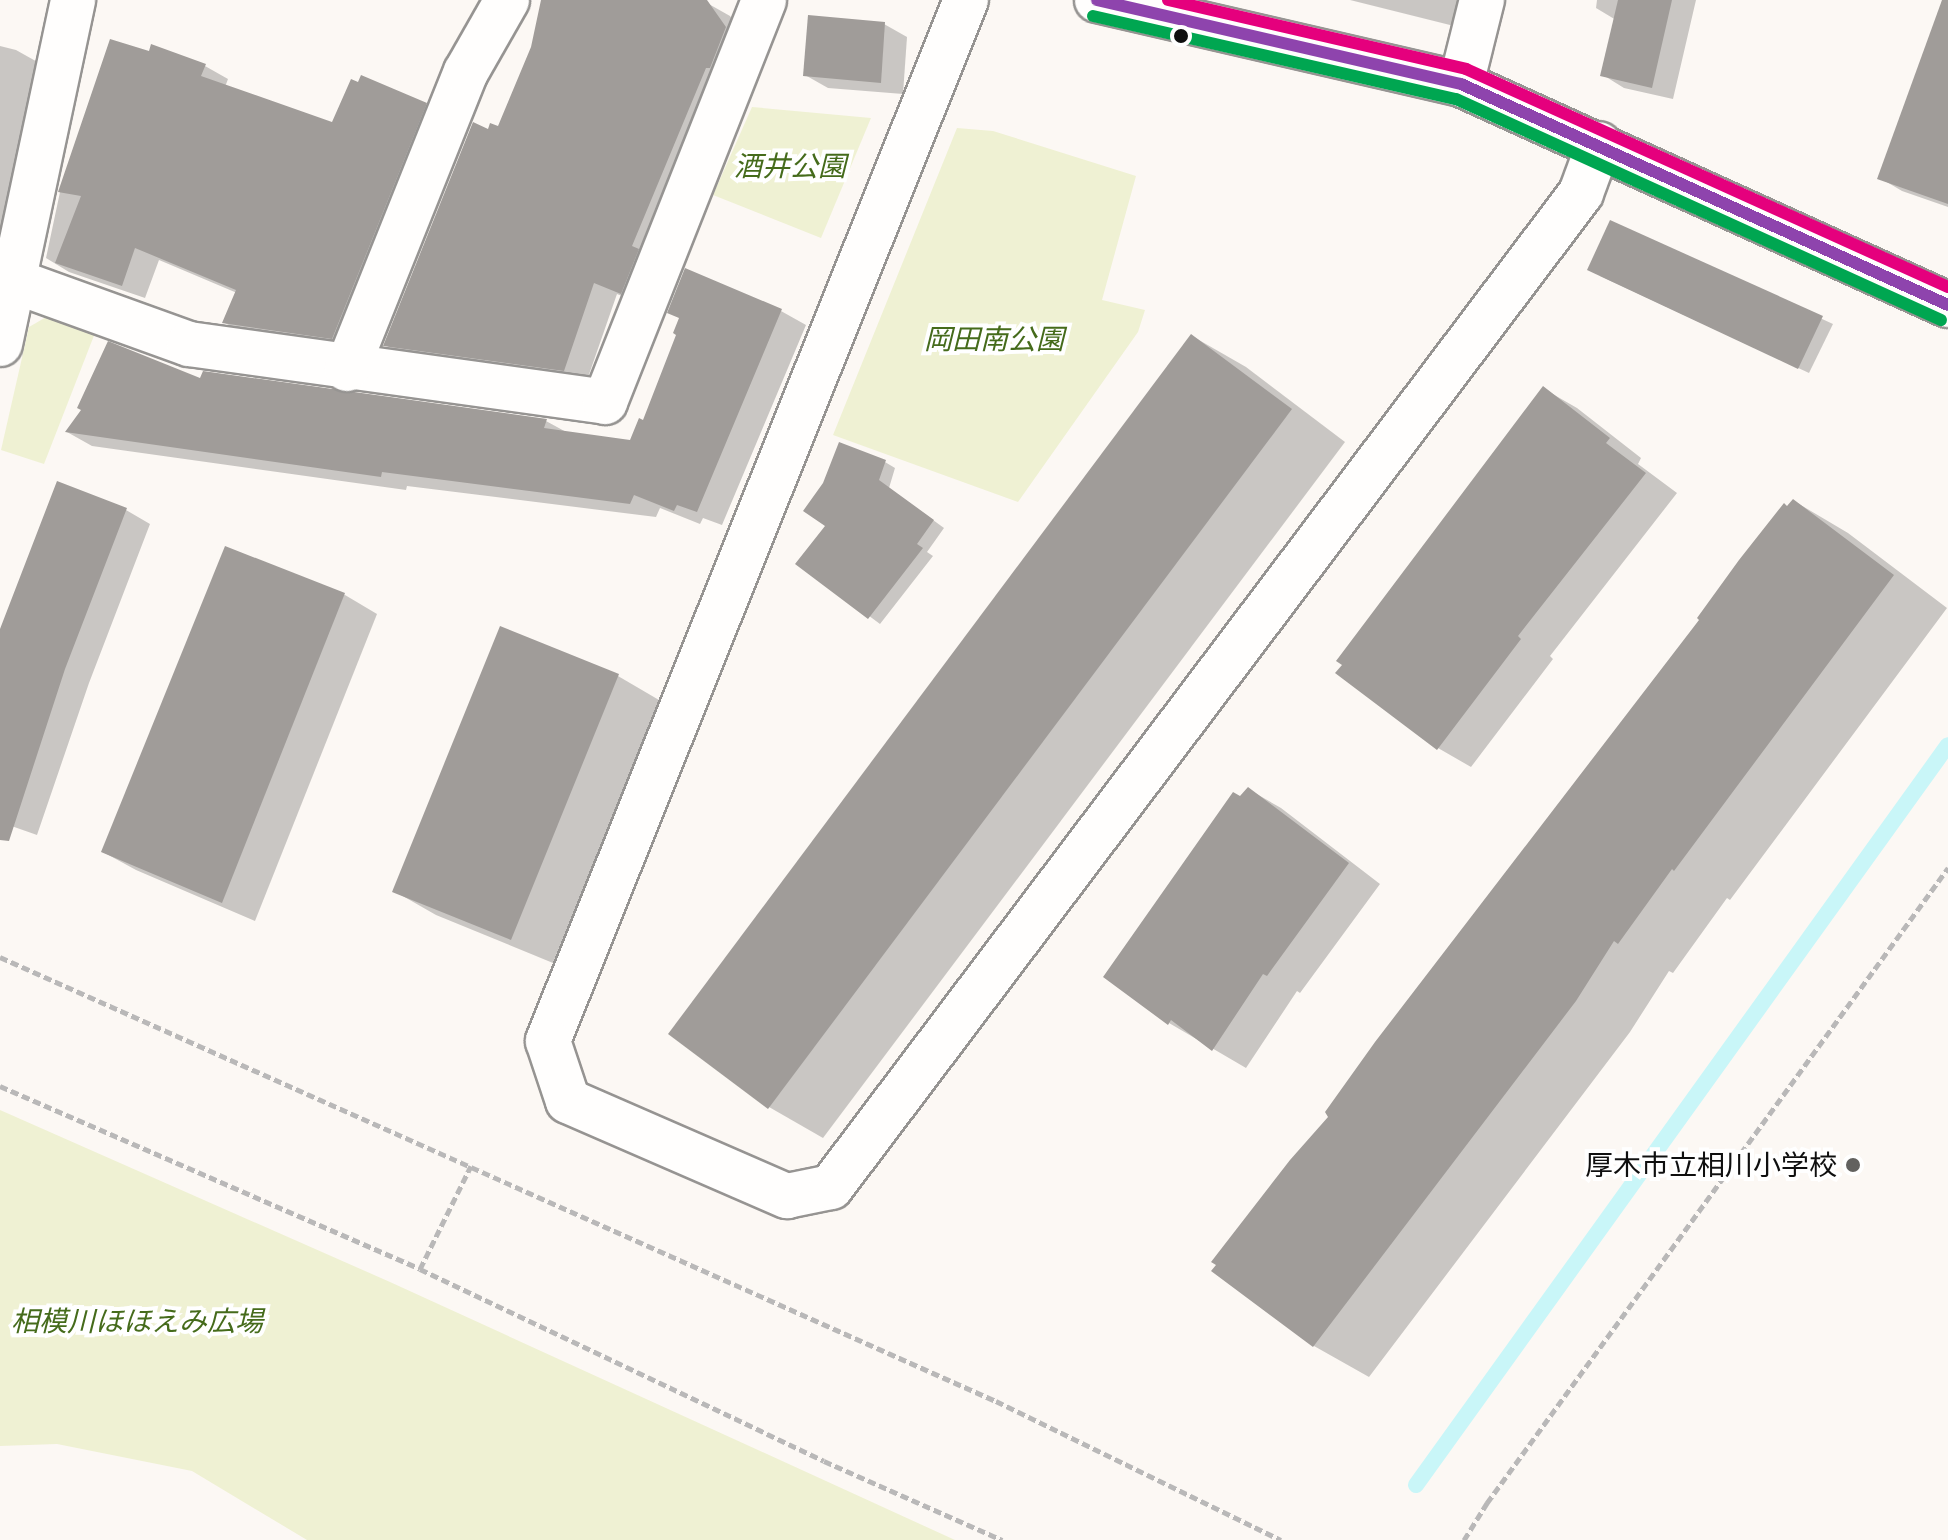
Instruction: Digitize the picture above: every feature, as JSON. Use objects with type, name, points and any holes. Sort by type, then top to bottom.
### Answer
[{"type":"street","points":[[0,344],[73,0]]},
{"type":"street","points":[[347,369],[466,72],[507,0]]},
{"type":"street","points":[[14,281],[189,344],[347,369],[605,402],[764,0]]},
{"type":"street","points":[[966,0],[548,1041],[568,1101],[787,1196],[831,1187],[1581,193],[1599,144]]},
{"type":"street","points":[[1097,0],[1461,84],[1948,305]]},
{"type":"street","points":[[1461,84],[1482,0]]},
{"type":"path","points":[[1464,1540],[1487,1503],[1948,868]]},
{"type":"path","points":[[0,957],[996,1401],[1281,1540]]},
{"type":"path","points":[[0,1086],[420,1269],[824,1461],[1002,1540]]},
{"type":"path","points":[[420,1269],[471,1166]]},
{"type":"green space","name":"酒井公園","points":[[752,107],[871,118],[821,238],[713,195]]},
{"type":"green space","name":"岡田南公園","points":[[957,128],[993,131],[1136,176],[1102,300],[1145,310],[1138,332],[1018,502],[833,435]]},
{"type":"green space","points":[[48,316],[95,333],[44,464],[1,450],[29,327]]},
{"type":"green space","name":"相模川ほほえみ広場","points":[[0,1110],[390,1282],[955,1540],[307,1540],[192,1471],[57,1444],[0,1446]]},
{"type":"building","points":[[541,0],[707,0],[726,27],[632,246],[639,249],[621,294],[594,283],[564,371],[383,346],[473,122],[488,129],[490,123],[498,126],[531,47]]},
{"type":"building","points":[[1618,0],[1672,0],[1652,88],[1600,76]]},
{"type":"building","points":[[1942,0],[1948,0],[1948,204],[1877,179]]},
{"type":"building","points":[[808,15],[885,22],[881,83],[803,76]]},
{"type":"building","points":[[110,39],[149,51],[151,44],[206,64],[201,76],[332,122],[351,79],[358,82],[361,75],[427,103],[332,339],[222,323],[236,290],[135,248],[122,286],[55,263],[81,196],[58,192]]},
{"type":"building","points":[[1610,220],[1823,316],[1798,369],[1587,270]]},
{"type":"building","points":[[685,268],[782,309],[697,512],[677,505],[674,511],[634,495],[630,504],[382,472],[381,477],[65,432],[81,410],[77,408],[108,341],[200,378],[203,371],[547,419],[544,428],[630,440],[639,418],[643,420],[676,335],[673,333],[679,318],[667,313]]},
{"type":"building","points":[[1191,334],[1292,409],[768,1109],[668,1034]]},
{"type":"building","points":[[1543,386],[1610,438],[1606,443],[1646,473],[1518,636],[1521,639],[1437,750],[1335,673],[1342,665],[1336,661]]},
{"type":"building","points":[[839,442],[886,460],[879,480],[934,520],[917,544],[923,548],[868,619],[795,564],[825,526],[803,511],[823,483]]},
{"type":"building","points":[[57,481],[127,508],[65,669],[9,841],[0,840],[0,629]]},
{"type":"building","points":[[1793,499],[1894,575],[1674,871],[1672,869],[1618,944],[1614,941],[1576,1001],[1313,1347],[1211,1271],[1216,1265],[1211,1262],[1290,1160],[1328,1117],[1325,1112],[1375,1042],[1699,620],[1697,618],[1739,560],[1784,503],[1787,506]]},
{"type":"building","points":[[225,546],[345,593],[222,903],[101,852]]},
{"type":"building","points":[[500,626],[619,674],[511,940],[392,892]]},
{"type":"building","points":[[1248,787],[1349,863],[1267,976],[1263,974],[1212,1051],[1171,1020],[1168,1025],[1103,977],[1233,792],[1240,796]]},
{"type":"waterway","points":[[1416,1485],[1948,745]]},
{"type":"transit line","points":[[1097,0],[1461,84],[1948,305]]},
{"type":"transit line","points":[[1168,0],[1466,69],[1948,287]]},
{"type":"transit line","points":[[1093,16],[1456,99],[1941,320]]},
{"type":"place","name":"厚木市立相川小学校","points":[[1853,1165]]}]
